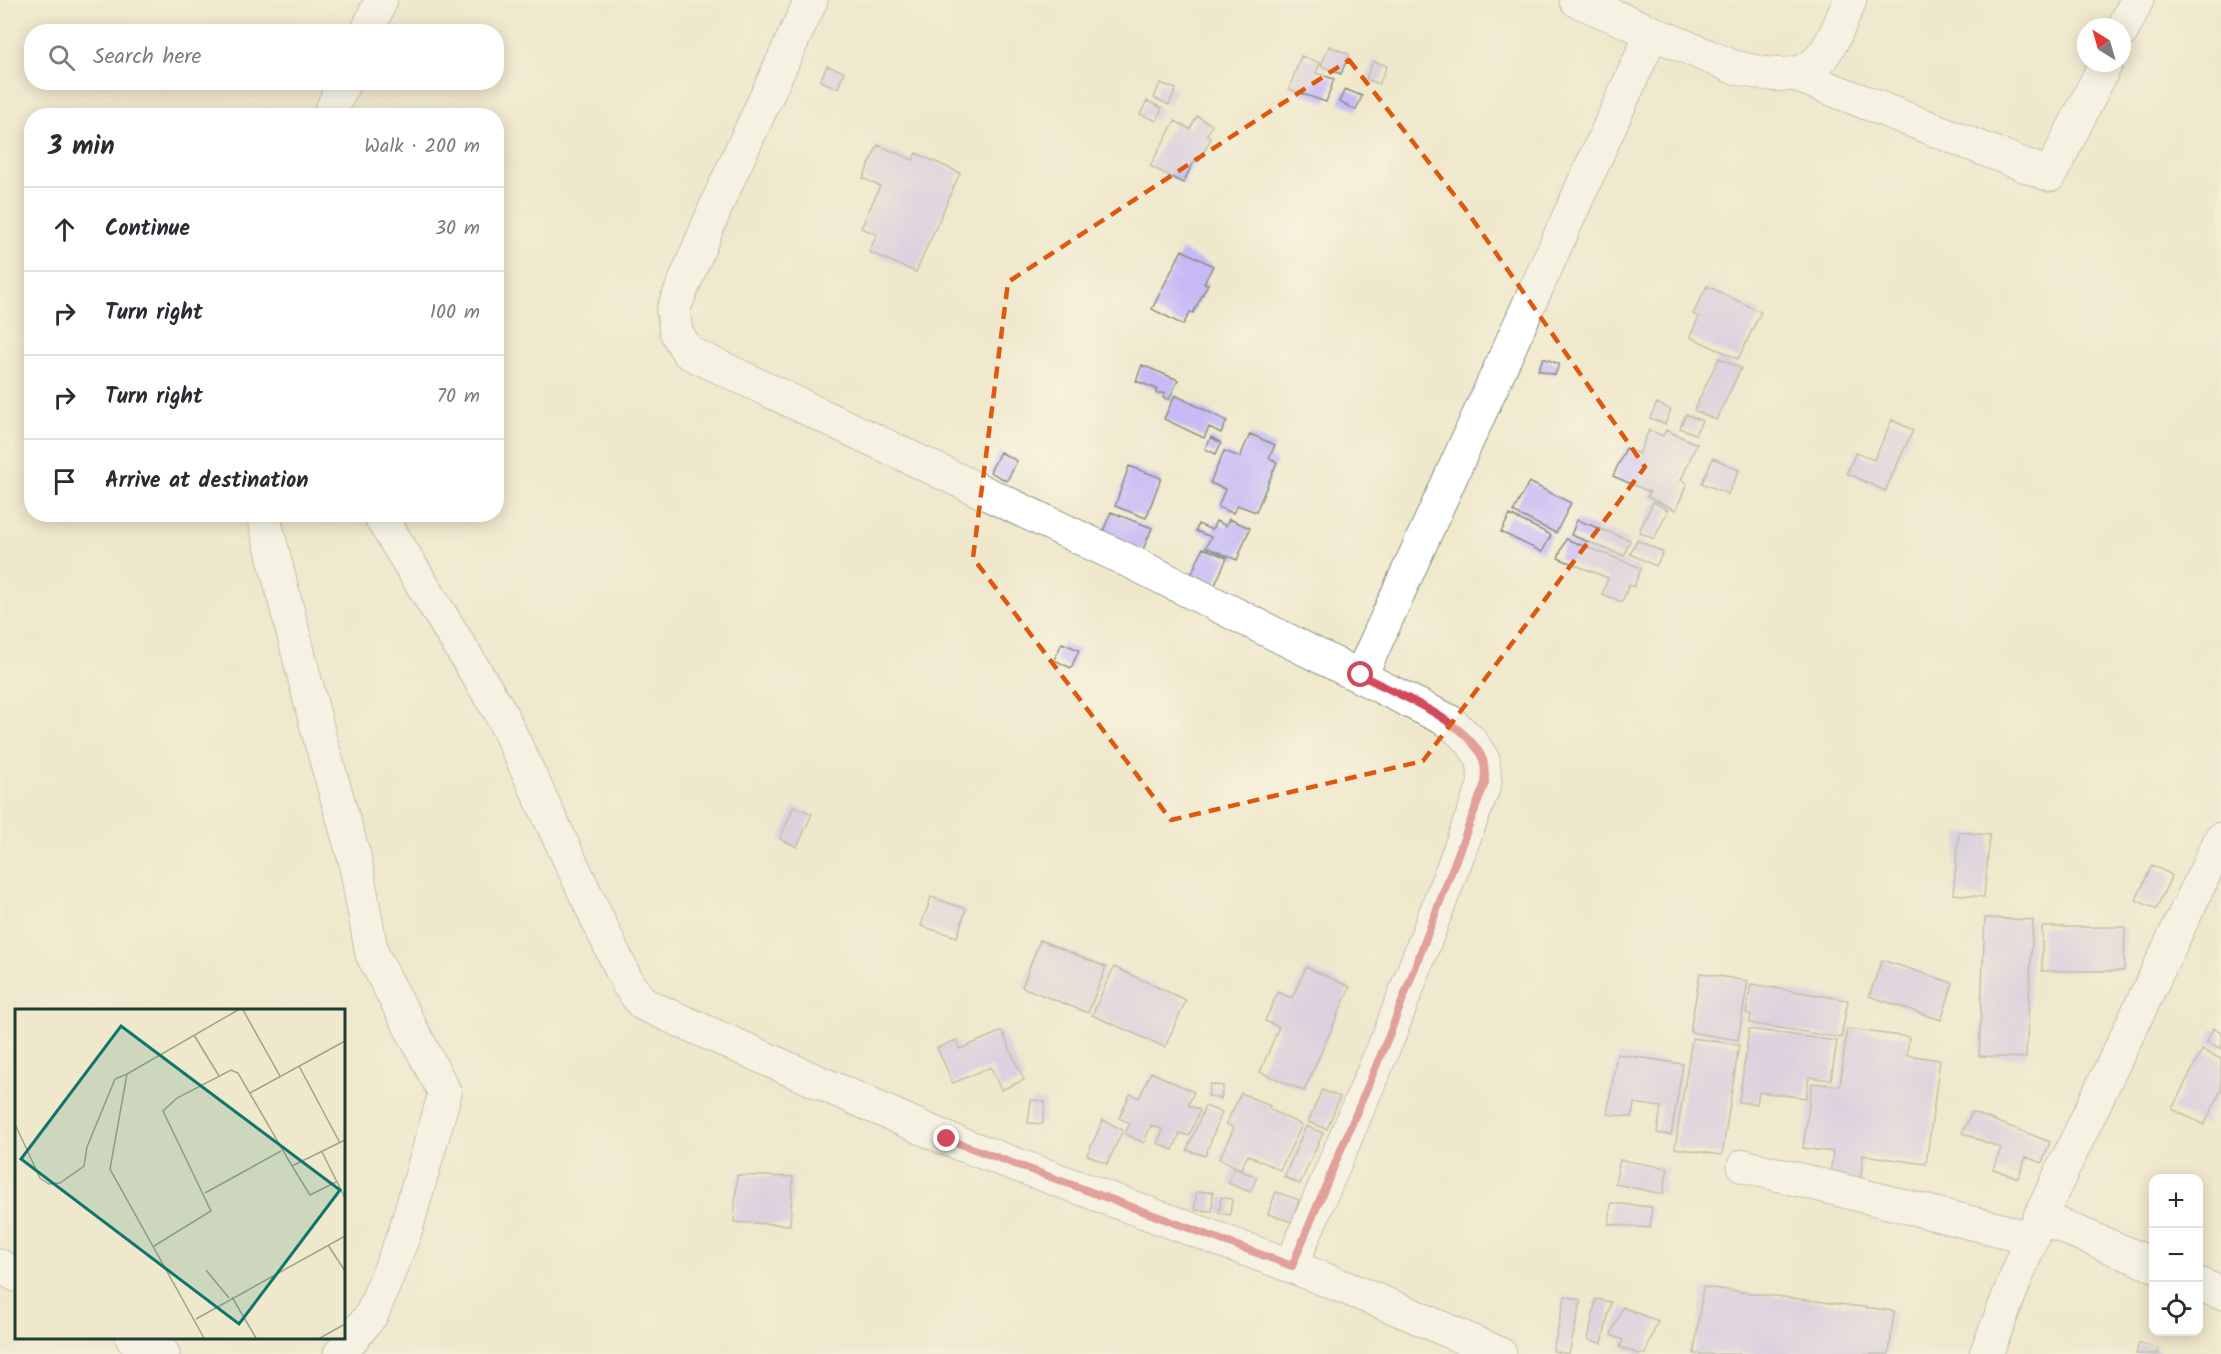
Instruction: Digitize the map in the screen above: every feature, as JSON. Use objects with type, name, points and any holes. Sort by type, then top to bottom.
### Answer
[{"type":"street","points":[[370,24],[381,0]]},
{"type":"street","points":[[811,0],[720,197],[673,310],[676,332],[688,352],[1135,564],[1361,675],[1449,721],[1471,741],[1483,760],[1485,783],[1390,1033],[1292,1266]]},
{"type":"street","points":[[1576,0],[1731,66],[1756,73],[1793,74],[2050,176],[2102,72]]},
{"type":"street","points":[[1793,74],[1816,64],[1829,45],[1850,0]]},
{"type":"street","points":[[2128,18],[2137,0]]},
{"type":"street","points":[[1361,675],[1652,33]]},
{"type":"street","points":[[333,108],[340,90]]},
{"type":"street","points":[[265,522],[319,735],[355,860],[372,954],[445,1093],[405,1232],[372,1314],[340,1354]]},
{"type":"street","points":[[384,522],[500,712],[628,984],[643,1004],[947,1139],[1292,1266],[1408,1313],[1500,1354]]},
{"type":"street","points":[[1986,1354],[2036,1227],[2221,839]]},
{"type":"street","points":[[1744,1166],[2036,1227],[2149,1263]]},
{"type":"street","points":[[0,1266],[15,1274]]},
{"type":"street","points":[[2203,1286],[2221,1293]]},
{"type":"street","points":[[134,1339],[163,1354]]},
{"type":"highlighted area","points":[[1349,60],[1466,210],[1645,467],[1423,761],[1171,820],[973,558],[1008,282]]},
{"type":"building","points":[[1329,46],[1349,54],[1341,74],[1321,66]]},
{"type":"building","points":[[1301,56],[1320,63],[1316,73],[1334,79],[1326,102],[1289,89]]},
{"type":"building","points":[[1373,61],[1387,66],[1379,84],[1366,79]]},
{"type":"building","points":[[827,66],[844,72],[838,88],[820,81]]},
{"type":"building","points":[[1160,83],[1176,89],[1169,105],[1154,98]]},
{"type":"building","points":[[1345,89],[1362,96],[1356,110],[1339,102]]},
{"type":"building","points":[[1147,101],[1162,108],[1157,121],[1140,114]]},
{"type":"building","points":[[1197,116],[1212,125],[1207,135],[1211,138],[1199,161],[1195,159],[1183,183],[1150,166],[1175,121],[1190,129]]},
{"type":"building","points":[[878,145],[913,160],[916,153],[960,173],[916,272],[869,252],[877,234],[861,228],[880,186],[863,178]]},
{"type":"building","points":[[1182,250],[1213,266],[1204,283],[1208,284],[1193,313],[1190,312],[1183,325],[1152,309]]},
{"type":"building","points":[[1707,286],[1761,312],[1738,359],[1690,337],[1699,317],[1693,314]]},
{"type":"building","points":[[1543,358],[1559,364],[1555,375],[1538,370]]},
{"type":"building","points":[[1719,358],[1741,368],[1716,420],[1694,410]]},
{"type":"building","points":[[1142,365],[1178,380],[1169,400],[1163,397],[1165,393],[1156,393],[1157,389],[1136,381]]},
{"type":"building","points":[[1175,395],[1227,421],[1221,433],[1209,427],[1204,438],[1164,419]]},
{"type":"building","points":[[1657,403],[1671,410],[1665,424],[1650,418]]},
{"type":"building","points":[[1686,414],[1702,421],[1695,434],[1680,428]]},
{"type":"building","points":[[1892,420],[1913,430],[1885,491],[1847,473],[1856,452],[1874,460]]},
{"type":"building","points":[[1649,430],[1663,436],[1666,430],[1697,444],[1681,480],[1687,483],[1676,510],[1647,497],[1650,492],[1613,476],[1626,448],[1639,454]]},
{"type":"building","points":[[1250,434],[1275,445],[1269,458],[1277,462],[1256,512],[1237,505],[1233,513],[1218,507],[1225,489],[1210,483],[1224,451],[1240,457]]},
{"type":"building","points":[[1211,437],[1221,443],[1216,454],[1205,449]]},
{"type":"building","points":[[1000,452],[1017,461],[1007,481],[990,472]]},
{"type":"building","points":[[1713,458],[1739,470],[1728,494],[1702,483]]},
{"type":"building","points":[[1129,466],[1161,478],[1146,518],[1115,506]]},
{"type":"building","points":[[1529,482],[1571,503],[1556,533],[1513,512]]},
{"type":"building","points":[[1653,502],[1668,510],[1654,539],[1639,532]]},
{"type":"building","points":[[1111,512],[1152,528],[1140,557],[1099,541]]},
{"type":"building","points":[[1510,515],[1551,535],[1542,552],[1501,532]]},
{"type":"building","points":[[1229,519],[1250,528],[1237,560],[1206,547],[1211,537],[1196,531],[1198,524],[1212,530],[1216,521],[1226,526]]},
{"type":"building","points":[[1577,520],[1630,540],[1624,556],[1571,535]]},
{"type":"building","points":[[1566,539],[1641,568],[1634,587],[1629,585],[1622,602],[1602,594],[1608,578],[1558,558]]},
{"type":"building","points":[[1637,540],[1663,552],[1656,566],[1630,554]]},
{"type":"building","points":[[1203,548],[1227,558],[1214,587],[1190,577]]},
{"type":"building","points":[[1062,643],[1079,650],[1071,668],[1054,660]]},
{"type":"building","points":[[794,806],[812,814],[797,847],[780,839]]},
{"type":"building","points":[[1959,832],[1990,835],[1984,897],[1953,894]]},
{"type":"building","points":[[2152,865],[2172,875],[2156,909],[2136,900]]},
{"type":"building","points":[[931,897],[966,909],[957,937],[921,926]]},
{"type":"building","points":[[1985,918],[2033,920],[2026,1058],[1979,1056]]},
{"type":"building","points":[[2042,927],[2125,927],[2124,971],[2042,971]]},
{"type":"building","points":[[1040,940],[1106,967],[1088,1013],[1022,987]]},
{"type":"building","points":[[1882,960],[1953,983],[1941,1020],[1869,996]]},
{"type":"building","points":[[1114,967],[1186,1000],[1165,1047],[1092,1015]]},
{"type":"building","points":[[1306,967],[1350,987],[1304,1091],[1260,1072],[1279,1027],[1265,1021],[1278,992],[1292,998]]},
{"type":"building","points":[[1700,973],[1748,981],[1738,1040],[1690,1032]]},
{"type":"building","points":[[1751,984],[1848,1000],[1841,1038],[1749,1023],[1751,1015],[1746,1013]]},
{"type":"building","points":[[2213,1028],[2221,1032],[2221,1049],[2207,1042]]},
{"type":"building","points":[[1749,1029],[1837,1041],[1831,1080],[1809,1077],[1806,1098],[1759,1092],[1757,1104],[1739,1102]]},
{"type":"building","points":[[1847,1029],[1909,1037],[1907,1055],[1940,1060],[1926,1164],[1863,1155],[1860,1186],[1829,1182],[1833,1152],[1803,1148],[1812,1083],[1840,1086]]},
{"type":"building","points":[[1002,1031],[1024,1080],[1001,1090],[991,1067],[953,1083],[937,1048],[956,1040],[960,1049]]},
{"type":"building","points":[[1692,1038],[1739,1045],[1722,1155],[1675,1148]]},
{"type":"building","points":[[2202,1050],[2221,1059],[2221,1091],[2204,1125],[2172,1109]]},
{"type":"building","points":[[1617,1054],[1683,1064],[1671,1135],[1657,1133],[1661,1107],[1634,1103],[1632,1117],[1607,1114]]},
{"type":"building","points":[[1151,1072],[1194,1092],[1188,1105],[1200,1110],[1189,1136],[1180,1133],[1173,1150],[1157,1143],[1163,1130],[1151,1125],[1144,1143],[1125,1134],[1130,1123],[1119,1118],[1130,1094],[1139,1098]]},
{"type":"building","points":[[1210,1084],[1223,1086],[1221,1099],[1208,1096]]},
{"type":"building","points":[[1322,1090],[1340,1097],[1327,1129],[1308,1122]]},
{"type":"building","points":[[1241,1093],[1270,1106],[1269,1109],[1302,1125],[1280,1170],[1248,1155],[1241,1169],[1219,1159],[1234,1128],[1226,1124]]},
{"type":"building","points":[[1031,1100],[1045,1101],[1043,1124],[1028,1123]]},
{"type":"building","points":[[1205,1106],[1222,1112],[1205,1156],[1187,1150]]},
{"type":"building","points":[[1972,1112],[2050,1142],[2042,1163],[2026,1157],[2018,1178],[1993,1169],[2001,1148],[1962,1133]]},
{"type":"building","points":[[1103,1120],[1123,1130],[1107,1164],[1087,1155]]},
{"type":"building","points":[[1306,1126],[1323,1133],[1300,1184],[1284,1177]]},
{"type":"building","points":[[1620,1160],[1668,1168],[1663,1194],[1615,1184]]},
{"type":"building","points":[[1234,1168],[1257,1177],[1250,1192],[1228,1183]]},
{"type":"building","points":[[737,1175],[793,1177],[790,1225],[734,1222]]},
{"type":"building","points":[[1196,1192],[1213,1192],[1212,1211],[1195,1210]]},
{"type":"building","points":[[1276,1192],[1299,1200],[1292,1222],[1268,1214]]},
{"type":"building","points":[[1221,1197],[1232,1199],[1230,1215],[1219,1213]]},
{"type":"building","points":[[1611,1203],[1652,1207],[1650,1228],[1609,1224]]},
{"type":"building","points":[[1703,1287],[1894,1311],[1889,1354],[1694,1354]]},
{"type":"building","points":[[1565,1296],[1581,1300],[1569,1354],[1553,1351]]},
{"type":"building","points":[[1596,1299],[1611,1302],[1602,1343],[1588,1340]]},
{"type":"building","points":[[1622,1307],[1658,1321],[1645,1354],[1638,1354],[1620,1347],[1623,1340],[1611,1335]]},
{"type":"building","points":[[2139,1343],[2160,1349],[2158,1354],[2136,1354]]},
{"type":"route","points":[[947,1139],[1292,1266],[1390,1033],[1485,783],[1483,760],[1471,741],[1449,721],[1361,675]]}]
